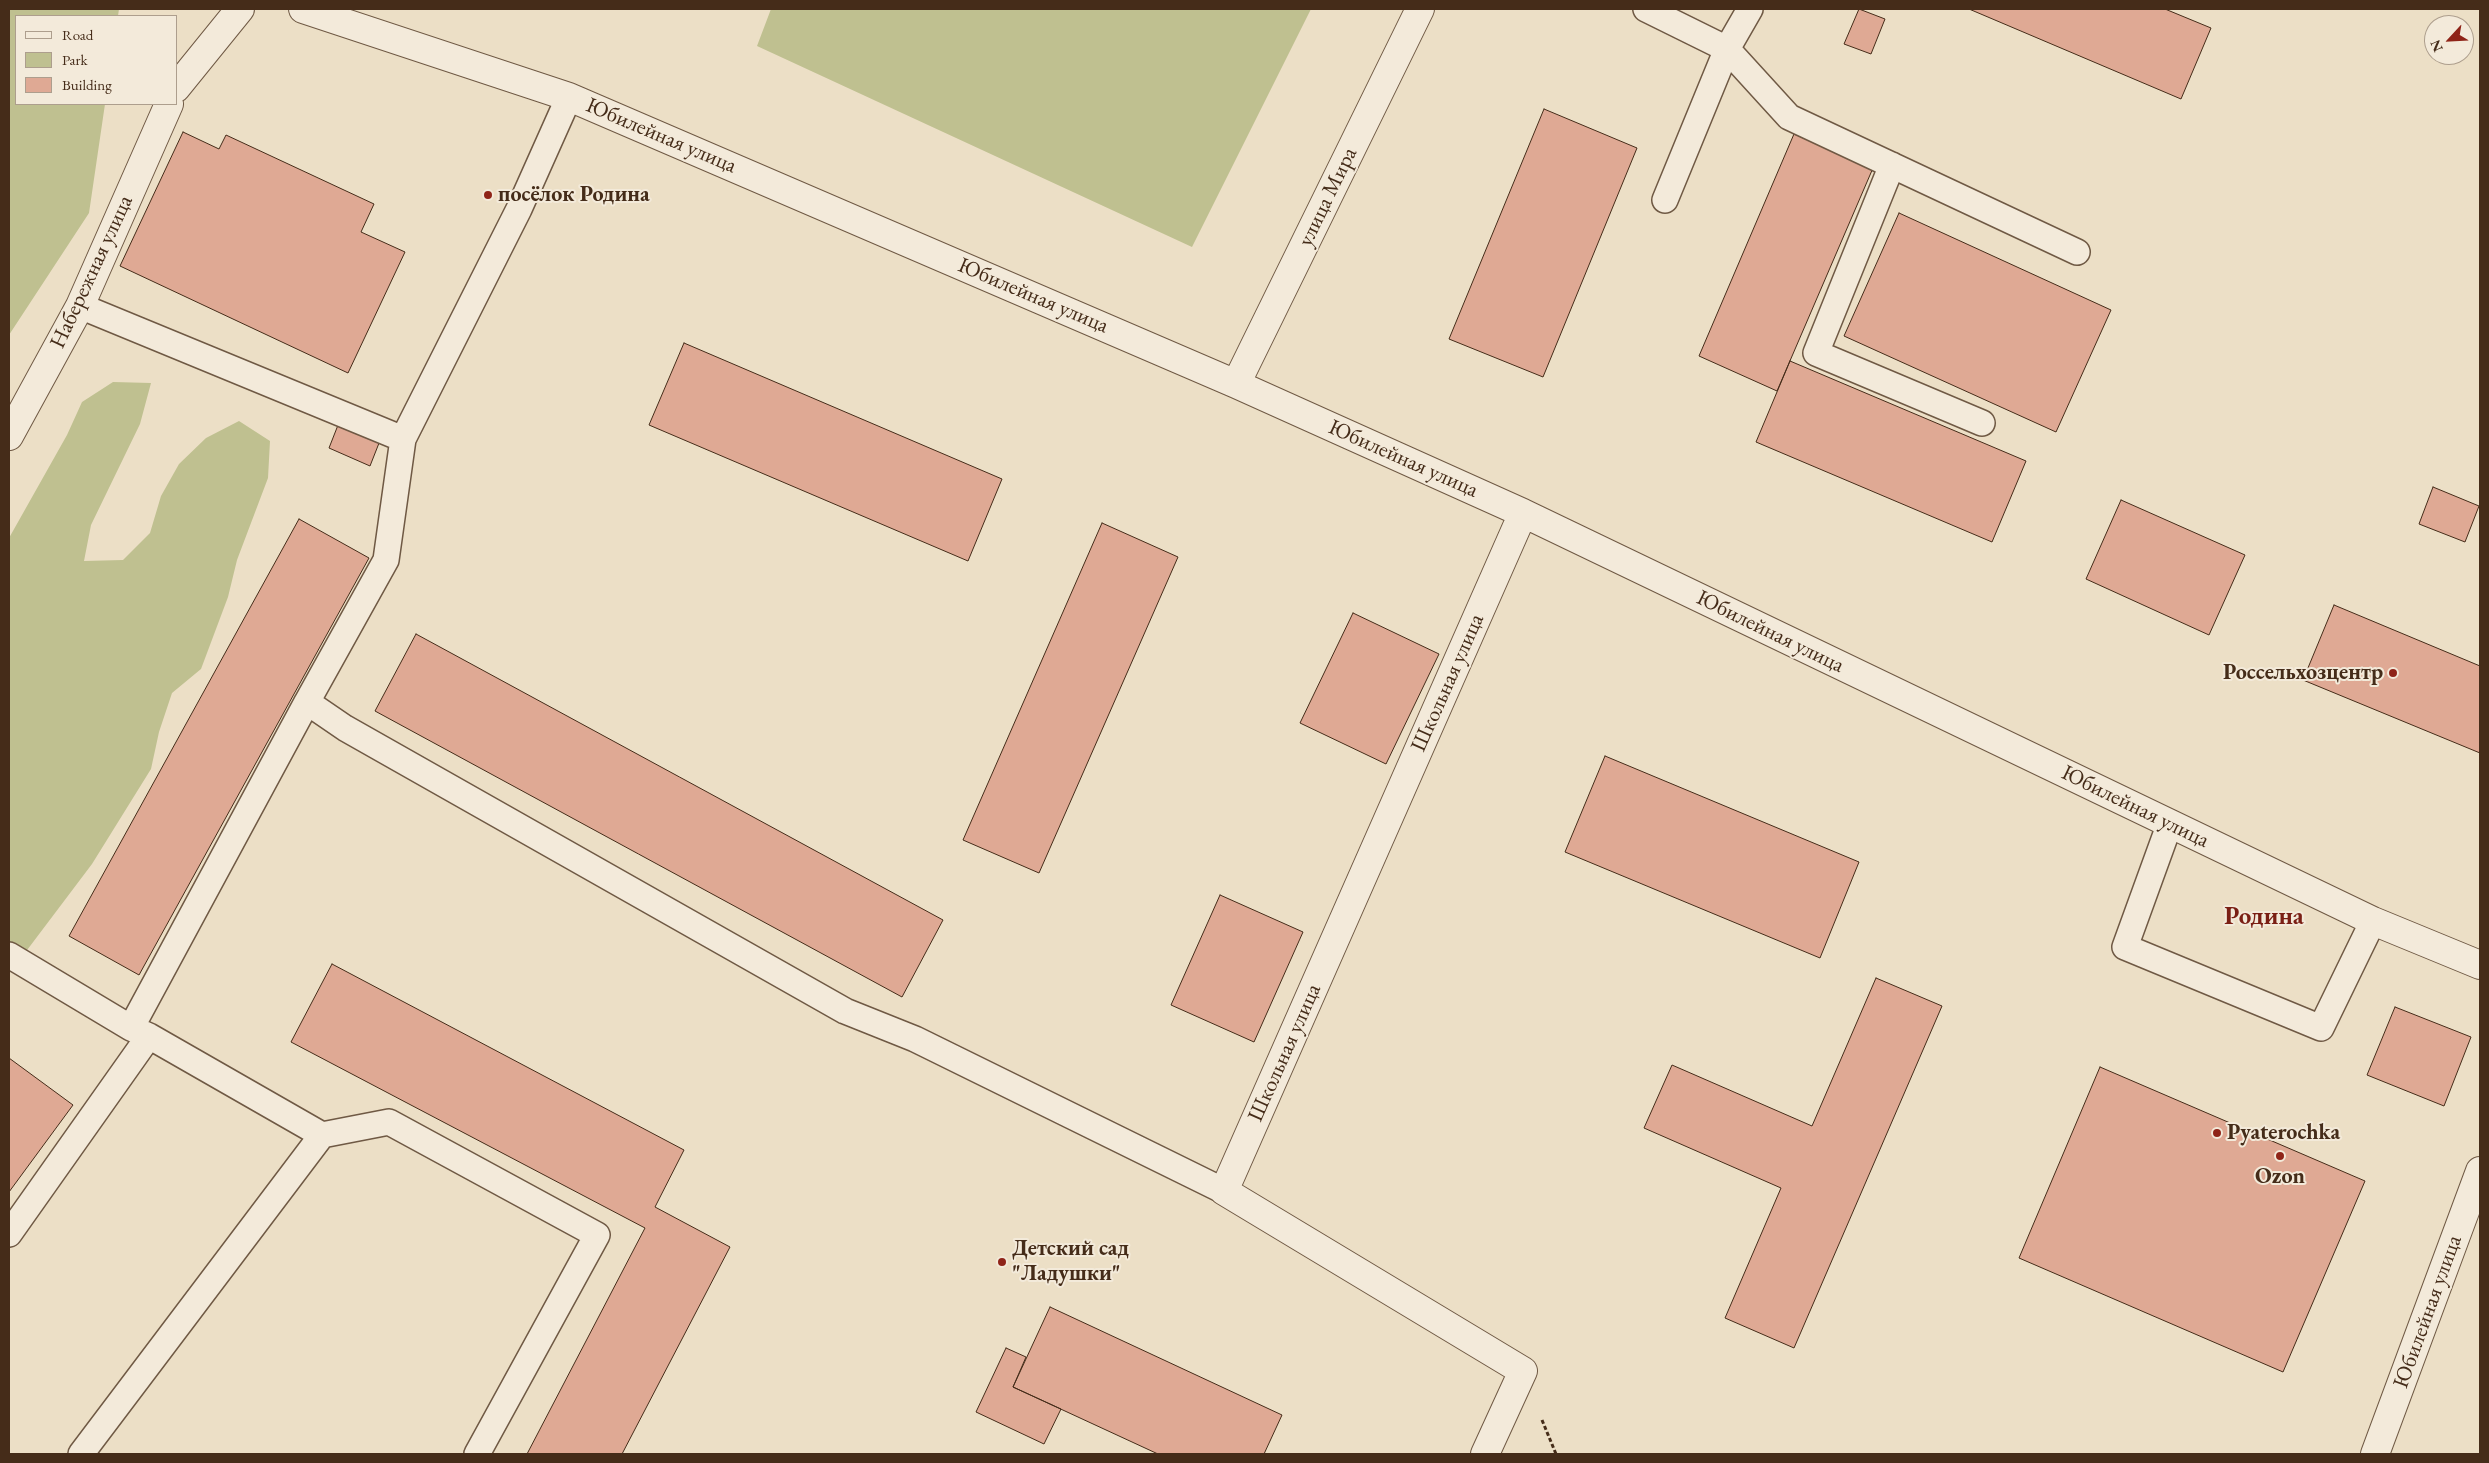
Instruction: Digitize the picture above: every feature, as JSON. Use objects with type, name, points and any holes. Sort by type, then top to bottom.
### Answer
[{"type":"street","points":[[178,86],[240,9]]},
{"type":"street","name":"Юбилейная улица","points":[[303,9],[570,97],[1236,384],[1523,513],[2373,921],[2480,965]]},
{"type":"street","name":"улица Мира","points":[[1236,384],[1420,9]]},
{"type":"street","name":"Набережная улица","points":[[9,436],[80,306],[169,105]]},
{"type":"street","name":"Школьная улица","points":[[1224,1191],[1523,513]]},
{"type":"street","name":"Юбилейная улица","points":[[2375,1454],[2480,1170]]},
{"type":"street","points":[[1224,1191],[1523,1371],[1486,1454]]},
{"type":"lane","points":[[1646,9],[1727,49],[1789,117],[2077,252]]},
{"type":"lane","points":[[1665,200],[1727,49],[1750,9]]},
{"type":"lane","points":[[9,1234],[140,1032],[307,702],[386,560],[403,439],[519,209],[570,97]]},
{"type":"lane","points":[[1892,165],[1816,353],[1982,423]]},
{"type":"lane","points":[[80,306],[403,439]]},
{"type":"lane","points":[[307,702],[345,728],[845,1011],[915,1039],[1224,1191]]},
{"type":"lane","points":[[2170,823],[2124,947],[2321,1028],[2373,921]]},
{"type":"lane","points":[[9,955],[322,1135],[389,1122],[597,1236],[476,1454]]},
{"type":"lane","points":[[81,1454],[322,1135]]},
{"type":"green space","points":[[9,9],[119,9],[118,15],[15,15],[15,105],[105,105],[89,213],[9,335]]},
{"type":"green space","points":[[771,9],[1311,9],[1192,247],[757,46]]},
{"type":"green space","points":[[113,382],[151,383],[140,424],[91,525],[84,561],[123,560],[150,533],[161,496],[179,464],[206,438],[239,421],[270,441],[268,478],[237,560],[228,597],[201,669],[172,693],[159,732],[151,769],[92,864],[9,974],[9,538],[67,435],[82,402]]},
{"type":"building","points":[[1859,9],[1885,19],[1871,54],[1844,44]]},
{"type":"building","points":[[1969,9],[2165,9],[2211,28],[2181,99]]},
{"type":"building","points":[[1544,109],[1637,148],[1543,377],[1449,339]]},
{"type":"building","points":[[183,132],[219,149],[226,135],[374,204],[361,232],[405,252],[348,373],[120,266]]},
{"type":"building","points":[[1794,134],[1873,168],[1777,391],[1699,356]]},
{"type":"building","points":[[1899,213],[2111,310],[2056,432],[1844,336]]},
{"type":"building","points":[[684,343],[1002,479],[968,561],[649,425]]},
{"type":"building","points":[[1790,361],[2026,461],[1992,542],[1756,442]]},
{"type":"building","points":[[340,420],[381,438],[370,466],[329,448]]},
{"type":"building","points":[[2433,487],[2479,506],[2465,542],[2419,524]]},
{"type":"building","points":[[2121,500],[2245,555],[2209,635],[2086,579]]},
{"type":"building","points":[[299,519],[369,558],[139,975],[69,936]]},
{"type":"building","points":[[1102,523],[1178,557],[1039,873],[963,840]]},
{"type":"building","name":"Россельхозцентр","points":[[2334,605],[2480,666],[2480,753],[2303,680]]},
{"type":"building","points":[[1353,613],[1439,654],[1386,764],[1300,723]]},
{"type":"building","points":[[416,634],[943,920],[902,997],[375,711]]},
{"type":"building","points":[[1605,756],[1859,862],[1820,958],[1565,852]]},
{"type":"building","points":[[1220,895],[1303,932],[1254,1042],[1171,1005]]},
{"type":"building","points":[[332,964],[684,1150],[655,1207],[730,1247],[622,1454],[527,1454],[645,1228],[291,1042]]},
{"type":"building","points":[[1876,978],[1942,1006],[1794,1348],[1725,1318],[1781,1188],[1644,1128],[1672,1065],[1812,1126]]},
{"type":"building","points":[[2395,1007],[2471,1037],[2444,1106],[2367,1075]]},
{"type":"building","points":[[9,1058],[73,1105],[9,1192]]},
{"type":"building","points":[[2100,1067],[2365,1181],[2283,1372],[2019,1258]]},
{"type":"building","points":[[1050,1307],[1282,1415],[1264,1454],[1158,1454],[1013,1387]]},
{"type":"building","points":[[1006,1348],[1026,1357],[1013,1387],[1061,1409],[1044,1444],[976,1412]]},
{"type":"place","name":"посёлок Родина","points":[[488,195]]},
{"type":"place","name":"Россельхозцентр","points":[[2393,673]]},
{"type":"place","name":"Pyaterochka","points":[[2217,1133]]},
{"type":"place","name":"Ozon","points":[[2280,1156]]},
{"type":"place","name":"Детский сад \"Ладушки\"","points":[[1002,1262]]},
{"type":"district","name":"Родина","points":[[2264,917]]}]
